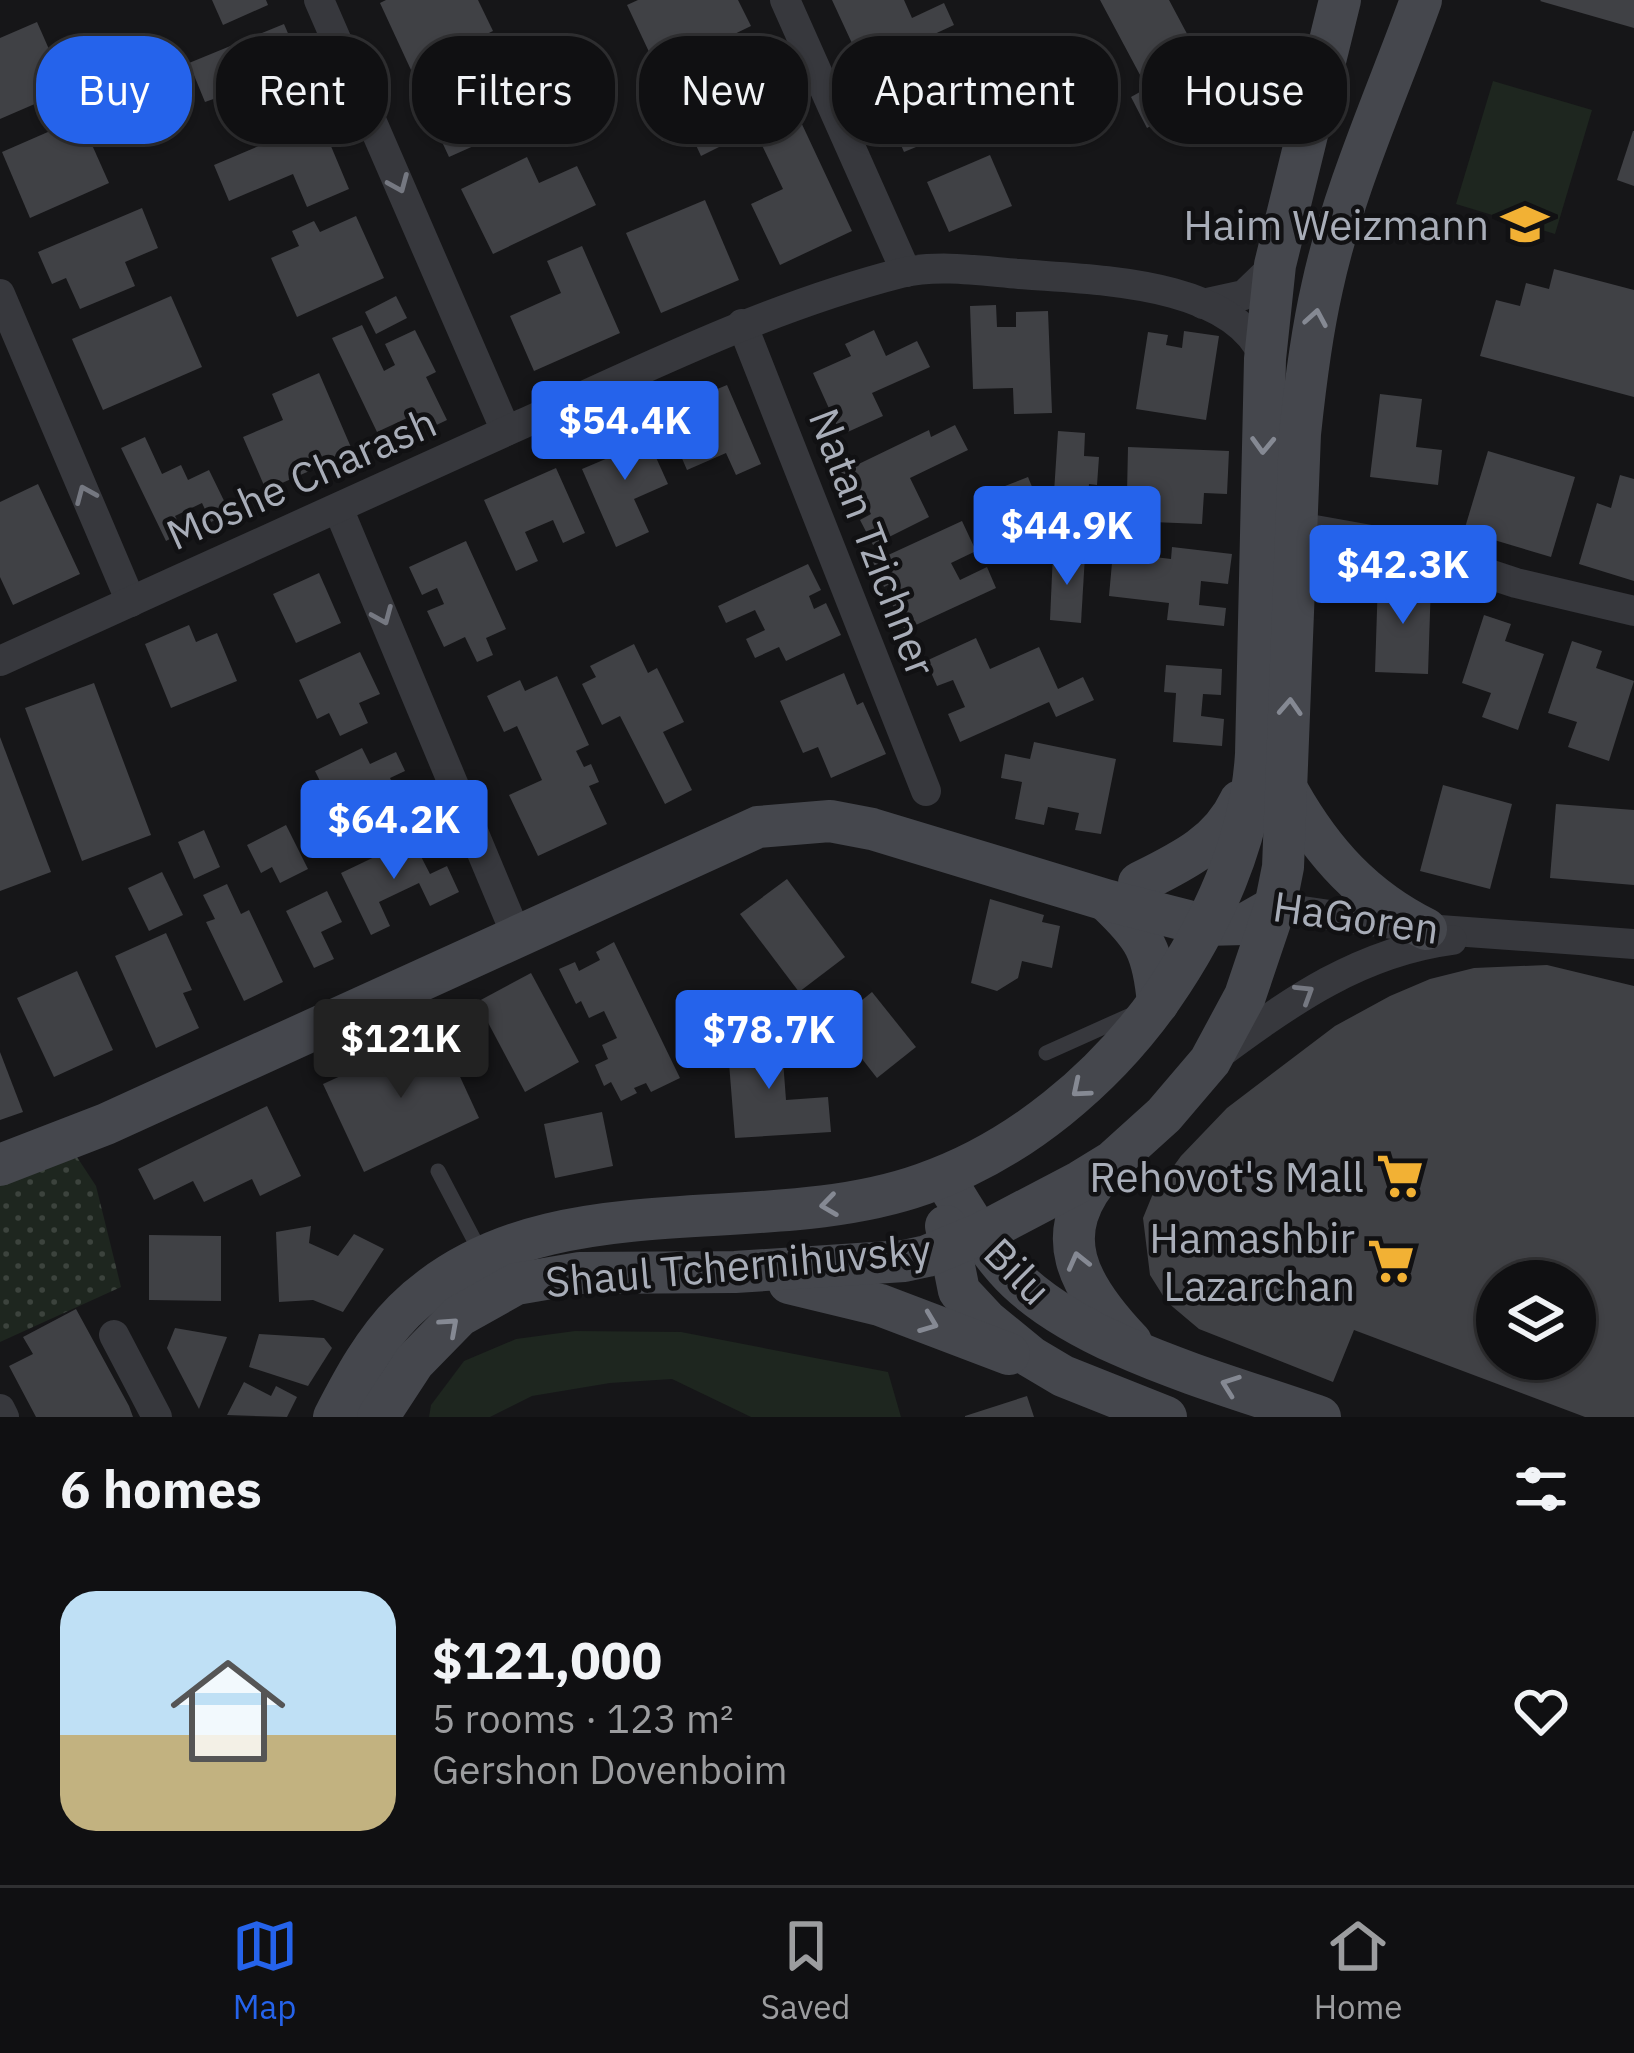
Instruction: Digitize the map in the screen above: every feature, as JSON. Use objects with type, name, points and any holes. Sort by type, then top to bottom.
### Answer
[{"type":"street","points":[[319,0],[506,431]]},
{"type":"street","points":[[785,0],[906,272]]},
{"type":"street","points":[[1158,1003],[1155,971],[1123,892],[1193,855],[1221,831],[1244,791],[1256,754],[1265,359],[1275,265],[1340,0]]},
{"type":"street","name":"Shaul Tchernihuvsky","points":[[378,1417],[396,1384],[447,1328],[486,1298],[516,1284],[580,1273],[735,1272],[904,1261],[964,1242],[1112,1162],[1164,1115],[1210,1061],[1245,996],[1275,907],[1283,867],[1300,434],[1322,287],[1421,0]]},
{"type":"street","points":[[1203,304],[1244,295],[1275,265]]},
{"type":"street","name":"Moshe Charash","points":[[0,661],[742,324],[906,272],[957,270],[1142,286],[1203,304],[1256,339],[1265,359]]},
{"type":"street","points":[[0,294],[130,602]]},
{"type":"street","name":"Natan Tzichner","points":[[742,324],[926,791]]},
{"type":"street","points":[[338,508],[518,939]]},
{"type":"street","points":[[1298,527],[1404,546],[1516,583],[1634,611]]},
{"type":"street","name":"Shaul Tchernihuvsky","points":[[334,1417],[364,1363],[404,1311],[452,1274],[484,1257],[536,1238],[592,1226],[823,1207],[897,1192],[943,1177],[985,1155],[1073,1096],[1106,1066],[1158,1003],[1212,909],[1251,801],[1256,754]]},
{"type":"street","points":[[1289,793],[1321,843],[1351,878],[1379,902],[1426,929]]},
{"type":"street","name":"HaGoren","points":[[0,1165],[106,1124],[731,839],[780,823],[830,821],[872,829],[1018,871],[1212,909],[1275,907],[1426,929],[1634,944]]},
{"type":"street","name":"HaGoren","points":[[1210,1061],[1322,982],[1399,952],[1444,940],[1494,935]]},
{"type":"street","points":[[1112,1162],[1078,1211],[1074,1251],[1095,1301],[1140,1352]]},
{"type":"street","name":"Bilu","points":[[943,1177],[964,1242],[959,1292],[1013,1343],[1064,1376],[1166,1417]]},
{"type":"street","name":"Bilu","points":[[964,1242],[1051,1306],[1140,1352],[1320,1417]]},
{"type":"street","points":[[735,1272],[880,1305],[1064,1376]]},
{"type":"street","points":[[114,1335],[158,1417]]},
{"type":"street","points":[[0,1409],[4,1417]]},
{"type":"lane","points":[[1046,1053],[1158,1003]]},
{"type":"lane","points":[[438,1171],[484,1257]]},
{"type":"shaded area","points":[[1493,81],[1592,110],[1555,234],[1456,204]]},
{"type":"shaded area","points":[[71,1148],[96,1186],[121,1287],[0,1342],[0,1174]]},
{"type":"shaded area","points":[[575,1331],[681,1332],[888,1372],[901,1417],[751,1417],[672,1379],[532,1396],[490,1417],[429,1417],[431,1405],[464,1361],[516,1339]]},
{"type":"building","points":[[212,0],[266,0],[268,5],[223,25]]},
{"type":"building","points":[[478,0],[493,31],[482,36],[412,36],[411,70],[380,3]]},
{"type":"building","points":[[638,0],[738,0],[751,26],[730,36],[642,36],[627,5]]},
{"type":"building","points":[[832,0],[904,0],[912,18],[944,3],[954,25],[930,36],[849,36]]},
{"type":"building","points":[[1100,0],[1169,0],[1188,36],[1142,36],[1142,79]]},
{"type":"building","points":[[1634,0],[1634,28],[1540,1]]},
{"type":"building","points":[[37,22],[43,36],[36,36],[36,103],[0,119],[0,38]]},
{"type":"building","points":[[284,24],[289,36],[255,36]]},
{"type":"building","points":[[216,52],[216,98],[205,102],[192,62]]},
{"type":"building","points":[[1142,91],[1142,118],[1131,97]]},
{"type":"building","points":[[1634,131],[1634,186],[1617,180]]},
{"type":"building","points":[[36,137],[36,144],[92,144],[109,183],[30,218],[2,152]]},
{"type":"building","points":[[808,137],[852,231],[780,265],[751,204],[783,189],[761,144],[808,144]]},
{"type":"building","points":[[263,144],[330,144],[349,189],[307,207],[293,174],[229,201],[214,165]]},
{"type":"building","points":[[443,144],[478,144],[449,157]]},
{"type":"building","points":[[695,144],[725,144],[701,156]]},
{"type":"building","points":[[901,144],[923,144],[904,152]]},
{"type":"building","points":[[990,155],[1012,206],[949,232],[927,182]]},
{"type":"building","points":[[527,157],[539,183],[577,166],[596,205],[493,254],[461,189]]},
{"type":"building","points":[[705,200],[739,280],[661,313],[626,233]]},
{"type":"building","points":[[142,208],[158,248],[125,262],[135,286],[80,309],[66,278],[52,284],[38,252]]},
{"type":"building","points":[[356,216],[384,278],[297,317],[271,258],[299,246],[292,231],[314,221],[320,232]]},
{"type":"building","points":[[582,246],[620,333],[534,371],[510,316],[561,293],[547,261]]},
{"type":"building","points":[[1554,269],[1634,290],[1634,397],[1480,356],[1496,300],[1520,306],[1526,283],[1549,289]]},
{"type":"building","points":[[171,296],[202,367],[103,410],[72,339]]},
{"type":"building","points":[[396,296],[407,318],[376,334],[365,312]]},
{"type":"building","points":[[996,305],[997,327],[1016,327],[1016,312],[1048,311],[1052,413],[1014,414],[1013,388],[973,389],[970,306]]},
{"type":"building","points":[[362,325],[384,371],[395,365],[385,344],[415,330],[436,372],[426,377],[447,420],[426,430],[418,413],[377,432],[332,338]]},
{"type":"building","points":[[874,330],[886,356],[917,341],[930,367],[872,393],[883,416],[841,435],[813,373],[851,356],[845,344]]},
{"type":"building","points":[[1184,331],[1219,336],[1206,420],[1136,409],[1148,332],[1168,335],[1166,345],[1182,348]]},
{"type":"building","points":[[319,373],[353,452],[266,490],[243,437],[283,420],[272,394]]},
{"type":"building","points":[[727,385],[761,464],[736,475],[726,453],[687,470],[662,412]]},
{"type":"building","points":[[1380,394],[1422,399],[1416,447],[1442,450],[1438,485],[1370,477]]},
{"type":"building","points":[[640,422],[668,484],[634,499],[649,532],[616,547],[582,469],[615,455],[607,437]]},
{"type":"building","points":[[955,425],[968,450],[910,478],[929,517],[873,545],[860,520],[871,514],[859,490],[849,495],[838,474],[929,430],[931,437]]},
{"type":"building","points":[[1058,431],[1085,433],[1084,456],[1099,457],[1097,485],[1089,484],[1087,510],[1053,508]]},
{"type":"building","points":[[145,437],[162,474],[181,465],[188,480],[209,470],[230,513],[211,522],[202,503],[175,516],[183,532],[166,541],[121,448]]},
{"type":"building","points":[[1128,447],[1229,451],[1227,494],[1204,493],[1202,524],[1152,522],[1152,494],[1127,493]]},
{"type":"building","points":[[1488,451],[1575,477],[1551,557],[1464,531]]},
{"type":"building","points":[[556,468],[585,533],[563,543],[553,520],[525,532],[538,561],[516,571],[484,500]]},
{"type":"building","points":[[1620,475],[1634,479],[1634,581],[1579,564],[1597,503],[1611,508]]},
{"type":"building","points":[[1028,477],[1042,511],[1001,528],[987,493]]},
{"type":"building","points":[[38,484],[80,574],[13,605],[0,577],[0,502]]},
{"type":"building","points":[[962,521],[976,551],[951,563],[960,580],[987,567],[996,588],[905,630],[892,604],[905,598],[896,581],[884,587],[873,562]]},
{"type":"building","points":[[466,541],[506,629],[486,638],[493,655],[477,662],[465,637],[444,647],[427,611],[444,604],[437,588],[422,595],[409,567]]},
{"type":"building","points":[[1172,547],[1232,554],[1228,584],[1201,581],[1199,605],[1226,608],[1224,626],[1167,620],[1169,603],[1109,596],[1113,552],[1171,559]]},
{"type":"building","points":[[1053,553],[1085,555],[1081,623],[1050,620]]},
{"type":"building","points":[[808,564],[821,590],[809,596],[814,609],[826,603],[841,635],[786,661],[779,647],[755,658],[746,639],[765,630],[755,610],[726,623],[718,606]]},
{"type":"building","points":[[319,573],[341,623],[296,643],[273,594]]},
{"type":"building","points":[[1378,580],[1431,582],[1428,674],[1375,672]]},
{"type":"building","points":[[1484,615],[1511,624],[1505,641],[1544,654],[1518,730],[1482,717],[1491,693],[1462,683]]},
{"type":"building","points":[[189,625],[196,642],[217,633],[237,681],[171,708],[145,644]]},
{"type":"building","points":[[976,638],[990,669],[1039,647],[1058,689],[1083,677],[1094,700],[1056,717],[1049,702],[960,742],[948,714],[965,707],[953,680],[937,686],[926,661]]},
{"type":"building","points":[[1572,641],[1602,651],[1596,668],[1634,681],[1609,761],[1568,747],[1577,722],[1548,713]]},
{"type":"building","points":[[634,644],[648,673],[657,668],[684,722],[663,732],[692,790],[665,804],[620,716],[602,725],[582,684],[596,677],[590,666]]},
{"type":"building","points":[[360,652],[380,694],[359,703],[368,723],[340,736],[329,713],[317,719],[299,680]]},
{"type":"building","points":[[1166,665],[1222,669],[1221,695],[1203,694],[1201,716],[1224,719],[1222,746],[1173,742],[1176,693],[1164,692]]},
{"type":"building","points":[[844,673],[886,754],[831,778],[818,747],[803,753],[780,701]]},
{"type":"building","points":[[557,676],[589,745],[576,751],[584,767],[591,764],[599,782],[589,786],[607,824],[538,856],[509,795],[542,780],[517,726],[504,732],[487,696],[520,680],[525,691]]},
{"type":"building","points":[[94,683],[151,835],[82,861],[25,708]]},
{"type":"building","points":[[0,737],[51,872],[0,891]]},
{"type":"building","points":[[1034,742],[1116,759],[1101,834],[1075,830],[1079,813],[1048,807],[1044,825],[1015,819],[1022,782],[1001,778],[1005,754],[1030,759]]},
{"type":"building","points":[[362,748],[370,764],[396,752],[405,771],[390,778],[407,813],[366,833],[348,797],[332,805],[315,771]]},
{"type":"building","points":[[1443,785],[1512,804],[1490,889],[1420,871]]},
{"type":"building","points":[[1556,804],[1634,810],[1634,885],[1550,878]]},
{"type":"building","points":[[286,825],[308,869],[280,883],[272,867],[261,873],[247,845]]},
{"type":"building","points":[[204,830],[220,867],[194,879],[178,842]]},
{"type":"building","points":[[412,839],[430,874],[447,866],[459,892],[430,906],[419,883],[379,902],[390,926],[371,935],[341,873]]},
{"type":"building","points":[[162,872],[183,915],[149,931],[128,888]]},
{"type":"building","points":[[787,879],[845,957],[799,992],[740,914]]},
{"type":"building","points":[[227,884],[241,914],[249,910],[283,982],[244,1001],[206,922],[215,919],[203,895]]},
{"type":"building","points":[[327,891],[342,922],[321,932],[334,959],[314,968],[286,911]]},
{"type":"building","points":[[990,899],[1044,915],[1042,922],[1060,926],[1052,968],[1022,961],[1018,978],[997,991],[971,983]]},
{"type":"building","points":[[166,933],[192,990],[183,993],[199,1028],[156,1048],[115,956]]},
{"type":"building","points":[[614,942],[680,1078],[651,1092],[646,1083],[621,1101],[611,1082],[604,1086],[595,1065],[608,1059],[602,1045],[617,1038],[604,1011],[589,1018],[581,1001],[576,1004],[559,969],[575,962],[579,971],[600,960],[596,952]]},
{"type":"building","name":"Rehovot's Mall","points":[[1547,965],[1634,986],[1634,1417],[1585,1417],[1487,1380],[1596,1380],[1596,1260],[1476,1260],[1476,1376],[1354,1330],[1333,1382],[1199,1329],[1167,1302],[1150,1275],[1143,1218],[1152,1196],[1181,1156],[1227,1108],[1335,1026],[1430,979],[1474,968]]},
{"type":"building","points":[[77,971],[113,1050],[54,1077],[17,998]]},
{"type":"building","points":[[531,973],[579,1062],[525,1092],[477,1002]]},
{"type":"building","points":[[872,992],[916,1047],[877,1078],[834,1023]]},
{"type":"building","points":[[439,1031],[479,1118],[364,1172],[323,1084]]},
{"type":"building","points":[[781,1034],[786,1100],[828,1097],[831,1132],[735,1138],[727,1038]]},
{"type":"building","points":[[0,1052],[23,1112],[0,1120]]},
{"type":"building","points":[[267,1106],[301,1176],[260,1196],[252,1179],[204,1202],[193,1181],[154,1200],[138,1169]]},
{"type":"building","points":[[602,1112],[613,1166],[555,1178],[544,1124]]},
{"type":"building","points":[[311,1226],[309,1243],[338,1256],[354,1234],[384,1249],[343,1312],[313,1300],[279,1302],[276,1232]]},
{"type":"building","points":[[149,1235],[221,1236],[221,1301],[149,1300]]},
{"type":"building","points":[[76,1309],[133,1417],[36,1417],[9,1366],[33,1354],[23,1337]]},
{"type":"building","points":[[175,1328],[227,1337],[199,1409],[167,1348]]},
{"type":"building","points":[[259,1334],[324,1338],[332,1348],[308,1386],[249,1367]]},
{"type":"building","points":[[244,1382],[271,1396],[276,1386],[297,1397],[287,1417],[227,1415]]},
{"type":"building","points":[[1027,1396],[1034,1417],[965,1417],[965,1416]]},
{"type":"place","name":"Haim Weizmann","points":[[1525,224]]},
{"type":"place","name":"Rehovot's Mall","points":[[1400,1176]]},
{"type":"place","name":"Hamashbir Lazarchan","points":[[1391,1261]]}]
